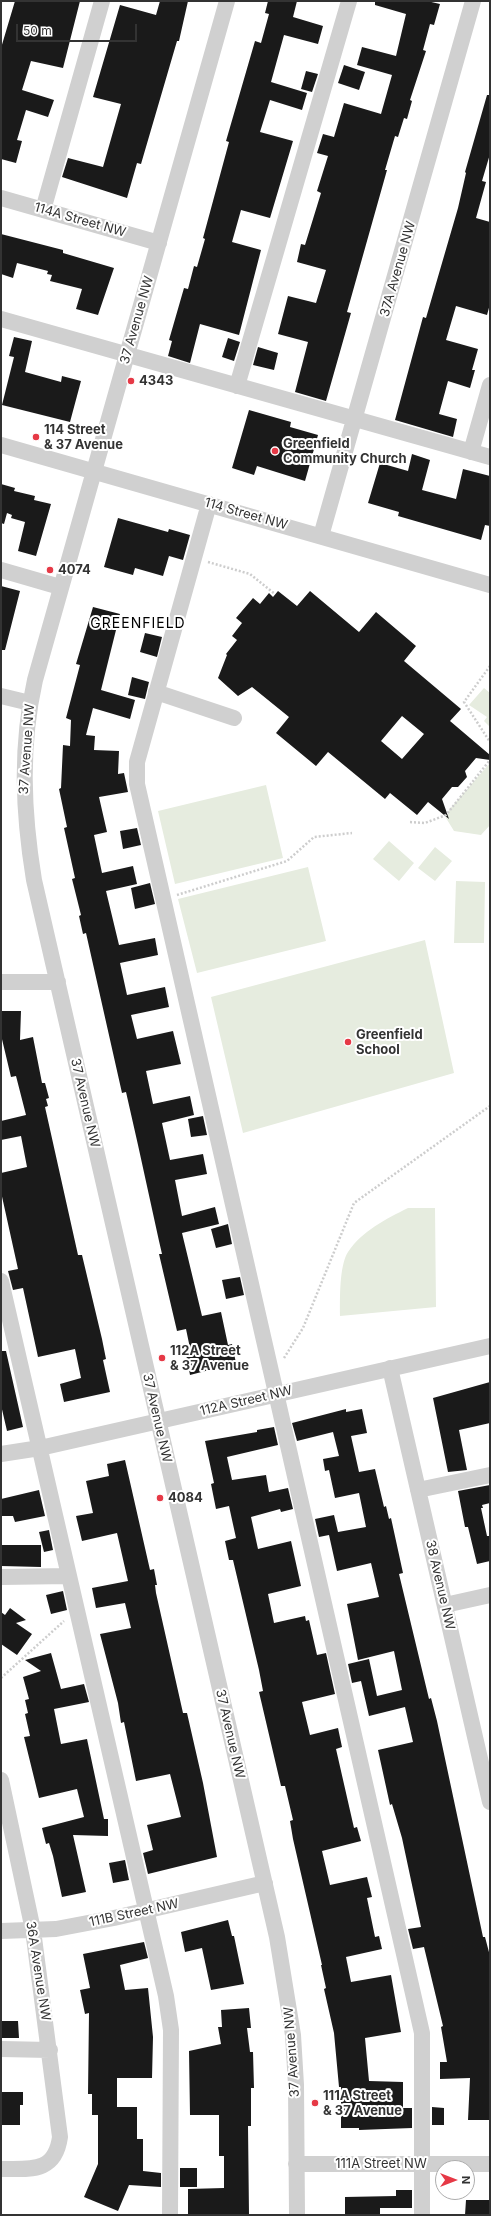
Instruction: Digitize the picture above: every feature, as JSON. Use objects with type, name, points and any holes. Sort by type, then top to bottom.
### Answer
[{"type":"street","points":[[43,210],[102,1]]},
{"type":"street","name":"37 Avenue NW","points":[[227,1],[60,587],[30,703],[24,760],[24,801],[26,828],[34,880],[265,1883],[286,1988],[293,2035],[296,2085],[296,2215]]},
{"type":"street","points":[[237,386],[349,1]]},
{"type":"street","name":"37A Avenue NW","points":[[322,536],[473,1]]},
{"type":"street","name":"114A Street NW","points":[[1,198],[159,243]]},
{"type":"street","points":[[1,319],[490,457]]},
{"type":"street","points":[[471,452],[490,385]]},
{"type":"street","name":"114 Street NW","points":[[1,445],[93,470],[490,585]]},
{"type":"street","points":[[209,504],[137,762],[136,773],[139,794],[163,900],[422,2033],[422,2215]]},
{"type":"street","points":[[1,570],[60,587]]},
{"type":"street","points":[[156,692],[234,718]]},
{"type":"street","points":[[1,696],[30,703]]},
{"type":"street","points":[[1,982],[58,982]]},
{"type":"street","points":[[1,1281],[170,2014],[170,2215]]},
{"type":"street","name":"112A Street NW","points":[[1,1454],[40,1448],[158,1422],[490,1346]]},
{"type":"street","name":"38 Avenue NW","points":[[390,1368],[490,1802]]},
{"type":"street","points":[[418,1490],[490,1475]]},
{"type":"street","points":[[1,1577],[69,1576]]},
{"type":"street","points":[[445,1605],[490,1595]]},
{"type":"street","name":"36A Avenue NW","points":[[1,1780],[4,1812],[33,1930],[50,2050],[60,2136],[56,2155],[51,2162],[42,2166],[31,2168],[1,2168]]},
{"type":"street","name":"111B Street NW","points":[[1,1931],[56,1929],[265,1883]]},
{"type":"street","points":[[1,2049],[50,2050]]},
{"type":"street","name":"111A Street NW","points":[[296,2164],[490,2164]]},
{"type":"path","points":[[194,558],[250,574],[275,594]]},
{"type":"path","points":[[490,666],[464,702],[490,742]]},
{"type":"path","points":[[410,822],[425,823],[446,815],[490,760]]},
{"type":"path","points":[[163,900],[287,861],[314,837],[352,833]]},
{"type":"path","points":[[282,1361],[303,1328],[354,1203],[490,1106]]},
{"type":"path","points":[[1,1678],[77,1610]]},
{"type":"shaded area","points":[[484,688],[490,693],[490,727],[484,721],[487,717],[469,705]]},
{"type":"shaded area","points":[[489,764],[490,825],[481,835],[454,831],[446,818],[449,810]]},
{"type":"shaded area","points":[[266,785],[283,858],[175,884],[158,811]]},
{"type":"shaded area","points":[[389,841],[414,863],[399,881],[373,859]]},
{"type":"shaded area","points":[[435,847],[452,861],[435,881],[418,868]]},
{"type":"shaded area","points":[[308,867],[326,941],[197,973],[178,899]]},
{"type":"shaded area","points":[[456,881],[485,882],[484,943],[454,943]]},
{"type":"shaded area","points":[[425,940],[454,1073],[243,1133],[211,997]]},
{"type":"shaded area","points":[[408,1208],[435,1208],[436,1307],[340,1316],[340,1292],[343,1266],[348,1252],[367,1232],[383,1221]]},
{"type":"building","points":[[15,1],[80,1],[63,68],[31,61],[22,90],[54,100],[48,117],[26,110],[17,140],[22,141],[16,163],[1,159],[1,48]]},
{"type":"building","points":[[160,1],[188,1],[179,41],[177,41],[141,164],[137,163],[127,198],[62,177],[68,158],[103,167],[121,104],[93,97],[120,5],[156,15]]},
{"type":"building","points":[[268,1],[297,1],[293,17],[323,26],[318,44],[284,35],[271,82],[307,93],[302,110],[270,100],[260,132],[293,141],[270,218],[241,210],[232,242],[261,250],[239,335],[200,324],[190,363],[168,356],[172,341],[169,340],[184,288],[188,289],[194,266],[197,267],[205,239],[203,238],[229,142],[226,141],[255,41],[261,43],[269,14],[265,13]]},
{"type":"building","points":[[375,1],[427,1],[440,4],[434,25],[430,24],[423,50],[426,51],[410,100],[412,101],[407,119],[404,118],[398,137],[395,136],[385,170],[387,170],[347,312],[351,313],[326,401],[295,392],[308,342],[278,334],[288,296],[316,303],[326,270],[297,262],[301,244],[305,245],[321,193],[317,191],[328,156],[317,153],[323,134],[334,137],[344,103],[381,114],[392,75],[357,65],[362,47],[396,56],[406,14],[375,5]]},
{"type":"building","points":[[344,65],[365,72],[359,90],[338,83]]},
{"type":"building","points":[[306,71],[318,74],[312,92],[301,89]]},
{"type":"building","points":[[487,95],[490,95],[490,154],[482,181],[486,182],[476,218],[490,222],[490,304],[487,315],[456,306],[446,340],[478,349],[472,370],[475,370],[470,388],[448,381],[439,414],[457,419],[453,437],[395,420],[423,317],[426,318],[458,208],[465,172]]},
{"type":"building","points":[[1,234],[63,250],[63,253],[114,268],[98,315],[76,309],[82,289],[50,281],[52,275],[47,274],[48,271],[17,263],[13,278],[1,274]]},
{"type":"building","points":[[14,337],[32,341],[25,372],[61,382],[62,376],[81,381],[70,422],[2,405],[14,357],[9,356]]},
{"type":"building","points":[[228,338],[240,342],[234,361],[222,357]]},
{"type":"building","points":[[258,347],[278,353],[274,370],[253,365]]},
{"type":"building","name":"Greenfield Community Church","points":[[249,410],[291,422],[290,427],[318,435],[305,481],[257,466],[254,475],[232,468]]},
{"type":"building","points":[[412,454],[430,460],[422,490],[456,499],[463,469],[490,476],[490,526],[485,525],[481,540],[398,516],[399,512],[368,503],[380,463],[408,471]]},
{"type":"building","points":[[1,484],[15,488],[14,491],[35,496],[34,500],[51,504],[36,556],[18,551],[25,522],[11,518],[12,515],[7,513],[4,524],[1,523]]},
{"type":"building","points":[[118,518],[168,532],[169,529],[190,535],[183,560],[169,556],[163,576],[135,568],[133,575],[104,567]]},
{"type":"building","points":[[1,586],[20,591],[5,650],[1,650]]},
{"type":"building","points":[[278,591],[297,606],[310,591],[359,632],[376,612],[416,646],[404,661],[461,709],[450,721],[490,755],[490,760],[476,758],[465,771],[467,777],[458,787],[452,787],[442,799],[449,819],[428,802],[417,815],[390,793],[385,799],[328,752],[316,766],[276,733],[289,717],[252,687],[238,696],[218,678],[227,655],[226,654],[237,640],[232,636],[242,623],[236,618],[253,598],[260,604],[269,593],[273,597]],"holes":[[[402,716],[424,734],[402,759],[381,741]]]},
{"type":"building","points":[[93,607],[120,614],[101,690],[135,700],[130,719],[93,708],[86,735],[95,736],[94,750],[119,751],[118,774],[124,773],[128,792],[99,797],[107,832],[94,835],[102,873],[133,866],[137,884],[106,891],[119,945],[155,938],[158,955],[120,963],[127,995],[165,987],[169,1007],[131,1015],[137,1039],[173,1031],[181,1064],[146,1071],[153,1104],[190,1096],[194,1115],[162,1123],[170,1160],[203,1154],[207,1174],[175,1180],[182,1216],[215,1207],[219,1224],[182,1233],[202,1316],[221,1312],[228,1345],[232,1344],[236,1363],[190,1375],[186,1354],[191,1353],[186,1329],[177,1331],[159,1254],[162,1254],[126,1092],[122,1093],[86,933],[83,934],[79,916],[81,915],[72,879],[75,878],[64,828],[67,827],[59,789],[61,788],[63,745],[70,746],[71,720],[66,718],[80,665],[76,664]]},
{"type":"building","points":[[145,633],[162,637],[157,657],[140,652]]},
{"type":"building","points":[[132,677],[149,682],[145,699],[128,695]]},
{"type":"building","points":[[137,828],[141,845],[123,849],[120,831]]},
{"type":"building","points":[[150,883],[155,904],[135,909],[131,888]]},
{"type":"building","points":[[1,1011],[21,1011],[20,1040],[33,1037],[42,1083],[45,1083],[49,1098],[46,1099],[48,1106],[45,1107],[78,1255],[82,1255],[102,1339],[106,1359],[103,1360],[110,1392],[64,1402],[60,1384],[81,1378],[75,1349],[38,1357],[23,1288],[13,1290],[8,1271],[18,1269],[1,1192],[1,1173],[27,1167],[21,1136],[1,1140],[1,1121],[26,1115],[16,1076],[11,1077],[1,1035]]},
{"type":"building","points":[[203,1116],[207,1135],[191,1137],[188,1119]]},
{"type":"building","points":[[228,1224],[232,1244],[216,1248],[211,1229]]},
{"type":"building","points":[[240,1277],[244,1295],[226,1299],[222,1280]]},
{"type":"building","points":[[1,1351],[6,1351],[23,1427],[7,1431],[1,1405]]},
{"type":"building","points":[[490,1382],[490,1423],[459,1430],[467,1470],[448,1472],[433,1398]]},
{"type":"building","points":[[346,1409],[346,1412],[362,1409],[367,1433],[351,1436],[359,1472],[375,1469],[384,1507],[386,1506],[389,1519],[391,1518],[403,1573],[399,1574],[429,1699],[431,1698],[437,1721],[483,1937],[485,1937],[490,1956],[490,2120],[468,2120],[470,2078],[440,2079],[440,2062],[447,2062],[441,2027],[443,2026],[424,1947],[413,1949],[408,1929],[421,1927],[402,1838],[392,1804],[390,1805],[378,1750],[413,1742],[405,1707],[369,1716],[361,1681],[352,1683],[348,1664],[369,1659],[377,1696],[402,1690],[394,1651],[358,1660],[347,1604],[379,1597],[371,1563],[337,1571],[329,1535],[319,1537],[315,1519],[334,1515],[338,1532],[366,1527],[359,1493],[335,1498],[329,1470],[325,1471],[323,1459],[339,1456],[333,1432],[297,1441],[292,1423]]},
{"type":"building","points":[[274,1427],[278,1445],[227,1457],[232,1480],[266,1475],[269,1492],[288,1488],[293,1509],[281,1512],[280,1509],[251,1517],[258,1549],[291,1541],[301,1586],[268,1594],[274,1623],[305,1616],[306,1621],[309,1620],[317,1655],[326,1653],[335,1694],[302,1702],[310,1735],[338,1728],[342,1747],[336,1749],[354,1828],[357,1827],[361,1841],[322,1851],[330,1885],[367,1877],[372,1897],[367,1898],[375,1937],[379,1936],[382,1949],[346,1957],[351,1982],[391,1975],[401,2032],[365,2038],[369,2081],[403,2082],[403,2108],[412,2108],[412,2128],[359,2130],[359,2128],[341,2128],[341,2087],[339,2087],[334,2033],[324,1989],[326,1988],[322,1965],[293,1839],[290,1821],[293,1820],[285,1786],[281,1786],[259,1692],[263,1691],[259,1670],[233,1560],[229,1560],[225,1541],[236,1538],[229,1506],[216,1509],[211,1484],[214,1483],[205,1441],[257,1432],[257,1430]]},
{"type":"building","points":[[125,1460],[150,1570],[154,1569],[157,1585],[155,1585],[156,1593],[183,1713],[187,1713],[203,1783],[217,1857],[148,1874],[143,1853],[153,1850],[147,1825],[181,1817],[170,1774],[136,1781],[124,1722],[121,1723],[118,1703],[100,1634],[131,1628],[125,1603],[96,1608],[92,1588],[128,1581],[117,1533],[82,1541],[76,1516],[93,1513],[86,1481],[109,1476],[107,1464]]},
{"type":"building","points":[[490,1485],[490,1503],[482,1505],[483,1508],[481,1508],[487,1536],[490,1536],[490,1561],[477,1564],[468,1527],[465,1527],[458,1491]]},
{"type":"building","points":[[39,1490],[45,1516],[15,1522],[13,1516],[1,1516],[1,1499]]},
{"type":"building","points":[[49,1530],[53,1550],[44,1552],[39,1532]]},
{"type":"building","points":[[1,1545],[41,1545],[41,1567],[1,1566]]},
{"type":"building","points":[[63,1591],[67,1610],[51,1614],[46,1595]]},
{"type":"building","points":[[10,1608],[26,1620],[16,1623],[32,1634],[17,1655],[1,1644],[1,1612],[5,1615]]},
{"type":"building","points":[[51,1653],[61,1689],[84,1684],[89,1702],[54,1709],[61,1744],[87,1739],[104,1819],[108,1819],[108,1836],[73,1835],[86,1892],[62,1897],[53,1856],[49,1843],[46,1844],[42,1828],[84,1817],[77,1789],[39,1798],[24,1737],[30,1736],[25,1714],[28,1713],[25,1700],[29,1699],[23,1677],[41,1671],[25,1660]]},
{"type":"building","points":[[125,1860],[129,1880],[113,1883],[109,1863]]},
{"type":"building","points":[[228,1920],[232,1936],[234,1936],[244,1984],[211,1990],[202,1948],[185,1952],[181,1932]]},
{"type":"building","points":[[144,1942],[148,1958],[120,1965],[125,1990],[148,1988],[153,2037],[152,2078],[117,2078],[117,2107],[137,2107],[137,2139],[143,2139],[143,2171],[161,2173],[161,2187],[129,2185],[118,2211],[84,2197],[98,2164],[98,2115],[92,2115],[92,2094],[88,2094],[89,2013],[85,2014],[80,1990],[90,1988],[83,1954]]},
{"type":"building","points":[[249,2008],[251,2028],[247,2028],[250,2052],[253,2052],[254,2088],[251,2088],[251,2126],[248,2126],[249,2215],[188,2215],[188,2189],[224,2188],[224,2156],[219,2156],[219,2115],[190,2115],[189,2051],[221,2044],[218,2027],[222,2027],[221,2010]]},
{"type":"building","points":[[1,2021],[18,2021],[19,2038],[1,2038]]},
{"type":"building","points":[[1,2092],[23,2092],[23,2105],[20,2105],[20,2125],[1,2125]]},
{"type":"building","points":[[432,2107],[444,2108],[444,2125],[432,2125]]},
{"type":"building","points":[[180,2168],[197,2168],[197,2187],[180,2187]]},
{"type":"building","points":[[396,2190],[412,2190],[412,2208],[380,2208],[380,2215],[345,2215],[345,2197],[396,2196]]},
{"type":"building","points":[[466,2200],[490,2200],[490,2215],[465,2215]]},
{"type":"place","name":"4343","points":[[131,381]]},
{"type":"place","name":"114 Street & 37 Avenue","points":[[36,437]]},
{"type":"place","name":"Greenfield Community Church","points":[[275,451]]},
{"type":"place","name":"4074","points":[[50,570]]},
{"type":"place","name":"Greenfield School","points":[[348,1042]]},
{"type":"place","name":"112A Street & 37 Avenue","points":[[162,1358]]},
{"type":"place","name":"4084","points":[[160,1498]]},
{"type":"place","name":"111A Street & 37 Avenue","points":[[315,2103]]},
{"type":"district","name":"GREENFIELD","points":[[138,624]]}]
